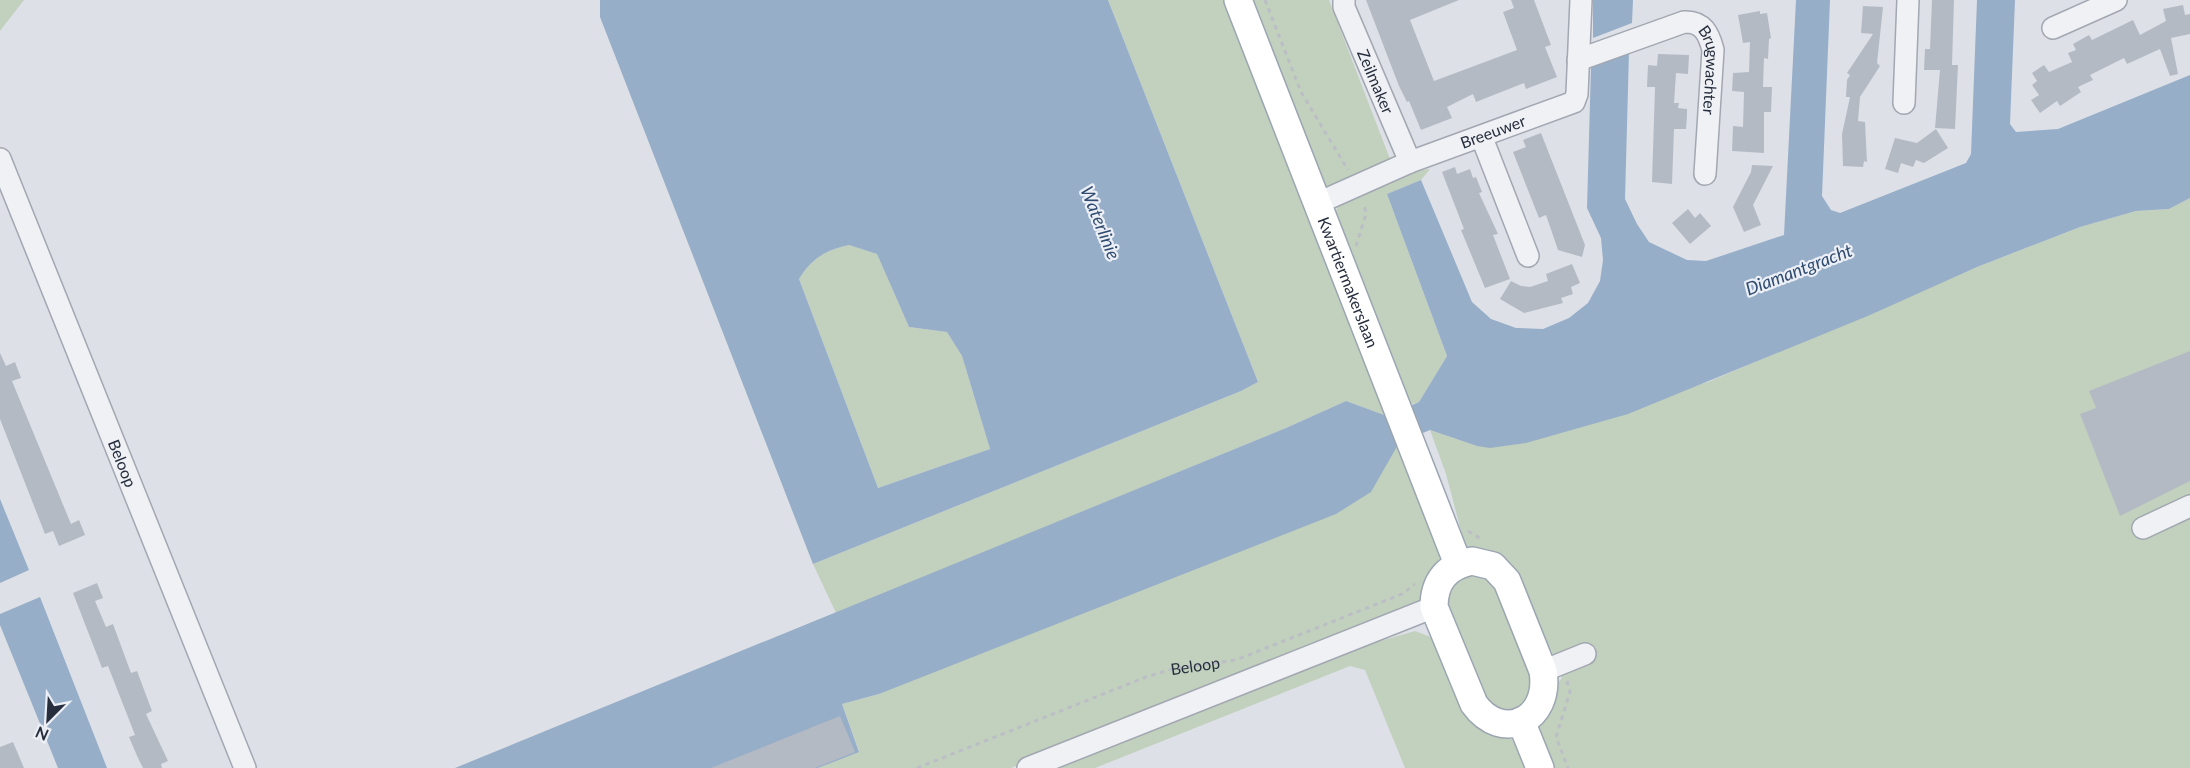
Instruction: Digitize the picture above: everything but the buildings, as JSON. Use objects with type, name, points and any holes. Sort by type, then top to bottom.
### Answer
[{"type":"main road","name":"Kwartiermakerslaan","points":[[1238,0],[1458,564]]},
{"type":"main road","points":[[1472,561],[1482,562],[1501,572],[1508,581],[1543,671],[1545,685],[1542,701],[1531,716],[1521,721],[1500,722],[1482,714],[1474,704],[1434,607],[1438,585],[1448,570],[1458,564],[1472,561]]},
{"type":"main road","points":[[1521,721],[1540,768]]},
{"type":"street","name":"Zeilmaker","points":[[1344,0],[1344,7],[1410,162]]},
{"type":"street","name":"Breeuwer","points":[[1318,203],[1410,162],[1482,138],[1574,102],[1577,94],[1581,0]]},
{"type":"street","points":[[1904,103],[1908,0]]},
{"type":"street","points":[[2053,28],[2116,0]]},
{"type":"street","name":"Brugwachter","points":[[1578,60],[1684,22],[1697,23],[1704,28],[1709,34],[1713,50],[1705,174]]},
{"type":"street","points":[[1482,138],[1528,256]]},
{"type":"street","name":"Beloop","points":[[0,159],[245,768]]},
{"type":"street","points":[[2143,528],[2190,506]]},
{"type":"street","name":"Beloop","points":[[1029,768],[1434,607]]},
{"type":"street","points":[[1543,671],[1585,654]]},
{"type":"path","name":"Beloop","points":[[917,768],[1146,676],[1172,669],[1236,660],[1402,594],[1417,582]]},
{"type":"green space","points":[[0,0],[24,0],[0,31]]},
{"type":"green space","points":[[1108,0],[1227,0],[1387,416],[1346,401],[1286,428],[836,613],[813,564],[1241,391],[1258,382]]},
{"type":"green space","points":[[1250,0],[1329,0],[1390,159],[1325,191]]},
{"type":"green space","points":[[1430,169],[1421,180],[1387,194],[1447,356],[1419,402],[1407,406],[1335,212],[1340,204],[1409,172]]},
{"type":"green space","points":[[2190,198],[2190,768],[1552,768],[1538,723],[1553,688],[1562,678],[1551,650],[1544,646],[1464,542],[1446,474],[1430,430],[1477,446],[1708,382],[1977,267],[2080,227],[2136,211],[2169,209]]},
{"type":"green space","points":[[849,245],[877,254],[909,327],[947,332],[962,356],[990,449],[878,488],[799,279],[814,260],[833,249]]},
{"type":"green space","points":[[1399,443],[1440,551],[1439,566],[1425,594],[1415,603],[1353,631],[1011,768],[818,768],[859,751],[842,704],[879,694]]},
{"type":"green space","points":[[1463,574],[1482,574],[1493,582],[1520,633],[1527,653],[1532,671],[1531,688],[1523,702],[1507,712],[1487,703],[1446,605],[1448,588]]},
{"type":"green space","points":[[1415,631],[1436,639],[1516,745],[1526,768],[1405,768],[1365,670],[1350,666],[1095,768],[1051,768],[1346,651]]},
{"type":"water","name":"Waterlinie","points":[[600,0],[1108,0],[1258,382],[1241,391],[813,564],[600,17]],"holes":[[[849,245],[877,254],[909,327],[947,332],[962,356],[990,449],[878,488],[799,279],[814,260],[826,252],[841,247]]]},
{"type":"water","points":[[1593,0],[1633,0],[1632,23],[1593,38]]},
{"type":"water","name":"Diamantgracht","points":[[1796,0],[1830,0],[1822,196],[1831,210],[1840,213],[1966,163],[1971,154],[1977,0],[2015,0],[2010,124],[2016,132],[2058,129],[2190,75],[2190,198],[2169,209],[2136,211],[2080,227],[1977,267],[1870,315],[1628,414],[1526,443],[1490,448],[1477,446],[1430,430],[1399,443],[1371,492],[1336,514],[879,694],[842,704],[859,752],[818,768],[455,768],[1286,428],[1346,401],[1387,416],[1419,402],[1447,356],[1387,194],[1421,180],[1472,302],[1491,319],[1516,328],[1543,329],[1569,318],[1588,303],[1600,281],[1603,260],[1601,238],[1587,208],[1591,67],[1629,52],[1625,199],[1649,242],[1687,260],[1706,261],[1784,235]]},
{"type":"water","points":[[0,499],[29,570],[0,583]]},
{"type":"water","points":[[40,597],[107,768],[58,768],[0,625],[0,614]]}]
